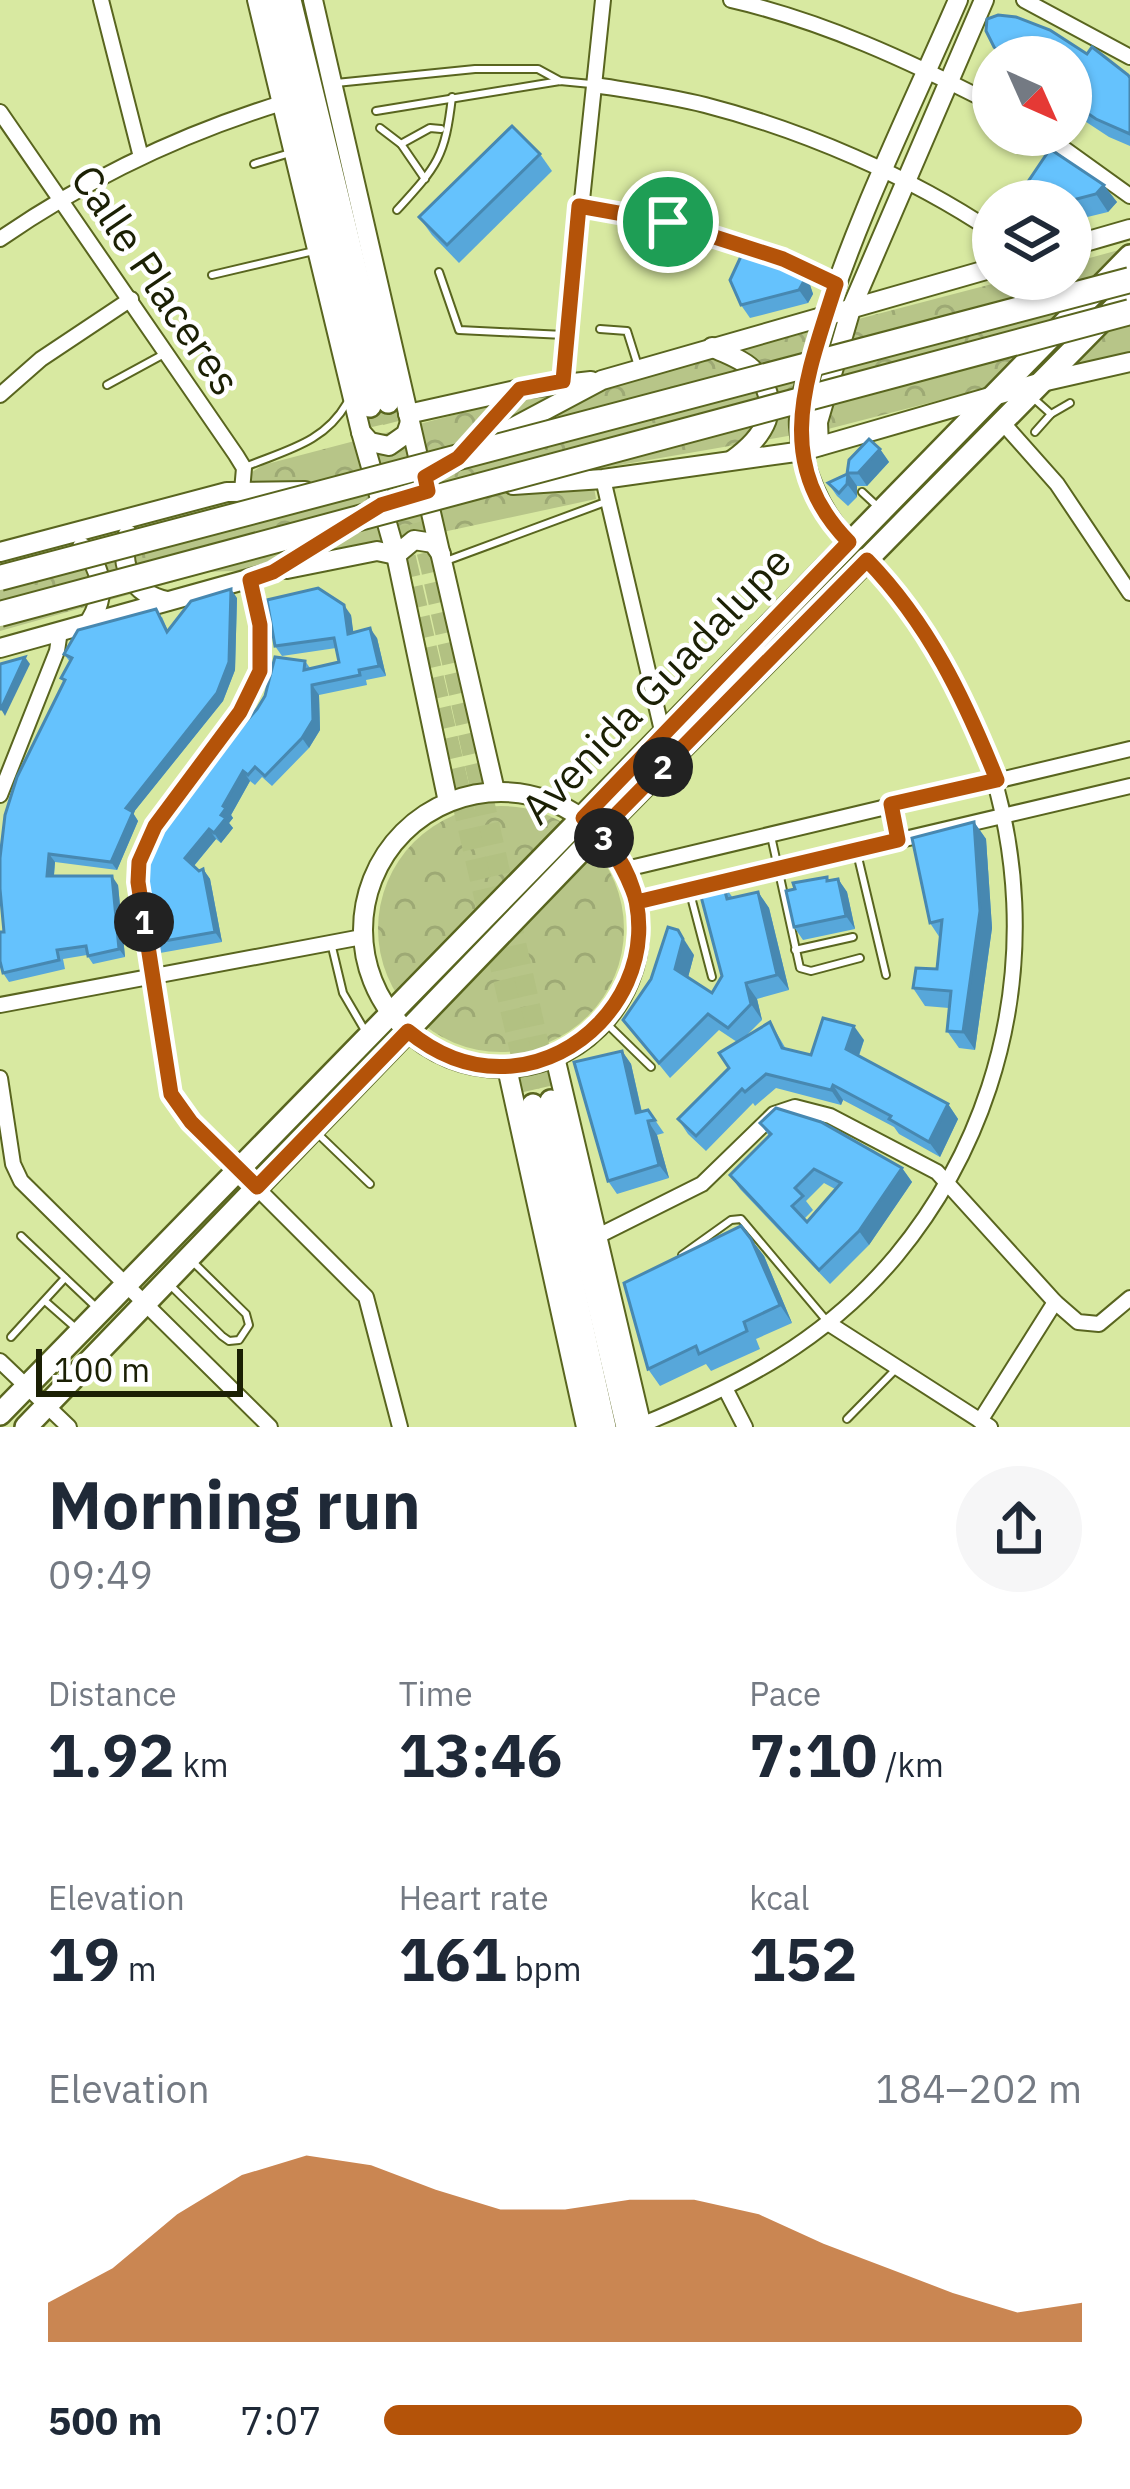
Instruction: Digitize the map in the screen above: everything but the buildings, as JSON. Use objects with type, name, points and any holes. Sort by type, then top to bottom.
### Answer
[{"type":"highway","points":[[0,578],[1130,280]]},
{"type":"highway","points":[[0,614],[1130,312]]},
{"type":"main road","points":[[274,0],[370,401]]},
{"type":"main road","points":[[290,0],[370,401]]},
{"type":"main road","name":"Avenida Guadalupe","points":[[591,825],[663,735],[1130,256]]},
{"type":"main road","name":"Avenida Guadalupe","points":[[0,1414],[391,1015],[867,560],[1130,292]]},
{"type":"main road","points":[[26,1427],[408,1031],[591,825]]},
{"type":"main road","points":[[605,1427],[542,1102],[637,1426]]},
{"type":"street","points":[[101,0],[141,157]]},
{"type":"street","points":[[257,0],[317,250],[370,401],[361,432],[396,555],[448,802]]},
{"type":"street","points":[[313,0],[495,791]]},
{"type":"street","points":[[563,381],[603,0]]},
{"type":"street","points":[[731,0],[793,14],[972,93]]},
{"type":"street","points":[[849,542],[828,518],[824,489],[799,423],[806,381],[836,284],[958,0]]},
{"type":"street","points":[[811,448],[851,309],[984,0]]},
{"type":"street","points":[[1024,0],[1130,57]]},
{"type":"street","points":[[595,85],[703,104],[781,128],[972,218]]},
{"type":"street","points":[[0,239],[141,157],[281,104]]},
{"type":"street","name":"Calle Placeres","points":[[0,112],[244,468]]},
{"type":"street","points":[[1074,156],[1130,196]]},
{"type":"street","points":[[579,206],[724,238],[836,284]]},
{"type":"street","points":[[1092,240],[1130,229]]},
{"type":"street","points":[[458,458],[537,411],[602,380],[972,274]]},
{"type":"street","points":[[0,395],[41,359],[131,299]]},
{"type":"street","points":[[712,347],[752,367],[769,400],[758,441],[728,463]]},
{"type":"street","points":[[273,572],[379,498],[427,484],[603,479],[728,463],[811,448],[1130,362]]},
{"type":"street","points":[[409,418],[520,389],[602,380]]},
{"type":"street","points":[[427,484],[458,458],[520,389]]},
{"type":"street","points":[[361,432],[376,445],[389,446],[406,434],[409,418]]},
{"type":"street","points":[[1002,422],[1057,484],[1130,593]]},
{"type":"street","points":[[242,490],[244,468]]},
{"type":"street","points":[[603,479],[663,735]]},
{"type":"street","points":[[0,552],[242,490],[379,498]]},
{"type":"street","points":[[146,513],[126,537],[124,564],[141,591],[167,601]]},
{"type":"street","points":[[61,536],[85,549],[99,571],[100,599],[89,623]]},
{"type":"street","points":[[396,555],[420,539],[433,544],[442,558]]},
{"type":"street","points":[[0,648],[273,572],[377,550],[396,555]]},
{"type":"street","points":[[555,1057],[598,1236],[618,1297],[637,1426],[726,1390],[828,1323],[893,1259],[948,1181],[992,1082],[1009,1008],[1015,914],[1006,815],[997,780],[941,655],[910,607],[867,560]]},
{"type":"street","points":[[250,580],[260,625],[260,671],[240,712],[155,826],[139,862],[138,882],[171,1094],[191,1122],[366,1297],[400,1427]]},
{"type":"street","points":[[0,795],[60,631]]},
{"type":"street","points":[[626,869],[1130,749]]},
{"type":"street","points":[[637,902],[1130,786]]},
{"type":"street","points":[[495,791],[521,792],[556,802],[591,825],[626,869],[637,902],[638,949],[632,972],[604,1021],[555,1057],[507,1068],[474,1066],[442,1056],[408,1031],[391,1015],[371,978],[362,937],[368,889],[391,846],[426,813],[448,802],[495,791]]},
{"type":"street","points":[[891,804],[898,840]]},
{"type":"street","points":[[0,1005],[362,937]]},
{"type":"street","points":[[507,1068],[586,1427]]},
{"type":"street","points":[[0,1078],[13,1164],[21,1181],[270,1427]]},
{"type":"street","points":[[598,1236],[702,1184],[774,1114],[795,1107],[830,1116],[948,1181],[1054,1302],[1087,1325],[1110,1319],[1130,1298]]},
{"type":"street","points":[[828,1323],[985,1424],[1054,1302]]},
{"type":"street","points":[[0,1360],[69,1427]]},
{"type":"street","points":[[726,1390],[745,1427]]},
{"type":"lane","points":[[332,84],[475,69],[538,69],[560,81],[595,85]]},
{"type":"lane","points":[[376,111],[560,81]]},
{"type":"lane","points":[[397,210],[425,179],[447,143],[452,97]]},
{"type":"lane","points":[[380,128],[401,144],[425,179]]},
{"type":"lane","points":[[401,144],[430,128],[442,129]]},
{"type":"lane","points":[[254,164],[294,152]]},
{"type":"lane","points":[[212,275],[317,250]]},
{"type":"lane","points":[[439,272],[459,330],[567,335]]},
{"type":"lane","points":[[600,329],[627,331],[639,369]]},
{"type":"lane","points":[[107,385],[167,352]]},
{"type":"lane","points":[[1036,388],[1052,414]]},
{"type":"lane","points":[[244,468],[317,439],[370,401]]},
{"type":"lane","points":[[1035,432],[1070,403]]},
{"type":"lane","points":[[851,436],[851,459]]},
{"type":"lane","points":[[862,492],[880,509]]},
{"type":"lane","points":[[442,558],[608,501]]},
{"type":"lane","points":[[770,832],[798,963],[805,971],[860,958]]},
{"type":"lane","points":[[857,849],[886,974]]},
{"type":"lane","points":[[690,890],[712,977]]},
{"type":"lane","points":[[795,950],[853,937]]},
{"type":"lane","points":[[332,943],[344,993],[369,1037]]},
{"type":"lane","points":[[604,1021],[651,1067]]},
{"type":"lane","points":[[313,1129],[370,1184]]},
{"type":"lane","points":[[675,1261],[731,1220],[741,1219],[828,1323]]},
{"type":"lane","points":[[21,1236],[100,1311]]},
{"type":"lane","points":[[166,1281],[229,1341],[247,1334],[246,1315],[189,1258]]},
{"type":"lane","points":[[11,1337],[65,1278]]},
{"type":"lane","points":[[45,1300],[80,1332]]},
{"type":"lane","points":[[848,1420],[898,1367]]},
{"type":"green space","points":[[1130,247],[1130,351],[828,429],[591,470],[596,499],[272,569],[209,572],[0,631],[0,562],[187,513],[263,465],[549,390],[679,366],[972,289],[972,300],[1092,300],[1092,257]]},
{"type":"green space","points":[[501,806],[548,816],[588,842],[614,882],[624,929],[614,976],[588,1016],[548,1042],[501,1052],[454,1042],[414,1016],[388,976],[378,929],[388,882],[414,842],[454,816]]},
{"type":"tunnel","points":[[388,402],[431,567],[551,1101]]},
{"type":"tunnel","points":[[370,406],[533,1105]]},
{"type":"route","points":[[668,222],[579,206],[563,381],[520,389],[458,458],[425,477],[428,491],[381,505],[273,572],[250,580],[260,625],[260,671],[240,712],[144,844],[138,882],[171,1094],[191,1122],[257,1187],[408,1031],[442,1056],[474,1066],[507,1068],[555,1057],[604,1021],[632,972],[639,926],[626,869],[608,842],[599,832],[867,560],[910,607],[941,655],[997,780],[891,804],[898,840],[637,902],[626,869],[608,842],[583,818],[849,542],[828,518],[815,492],[799,423],[806,381],[836,284],[783,259],[668,222]]}]
